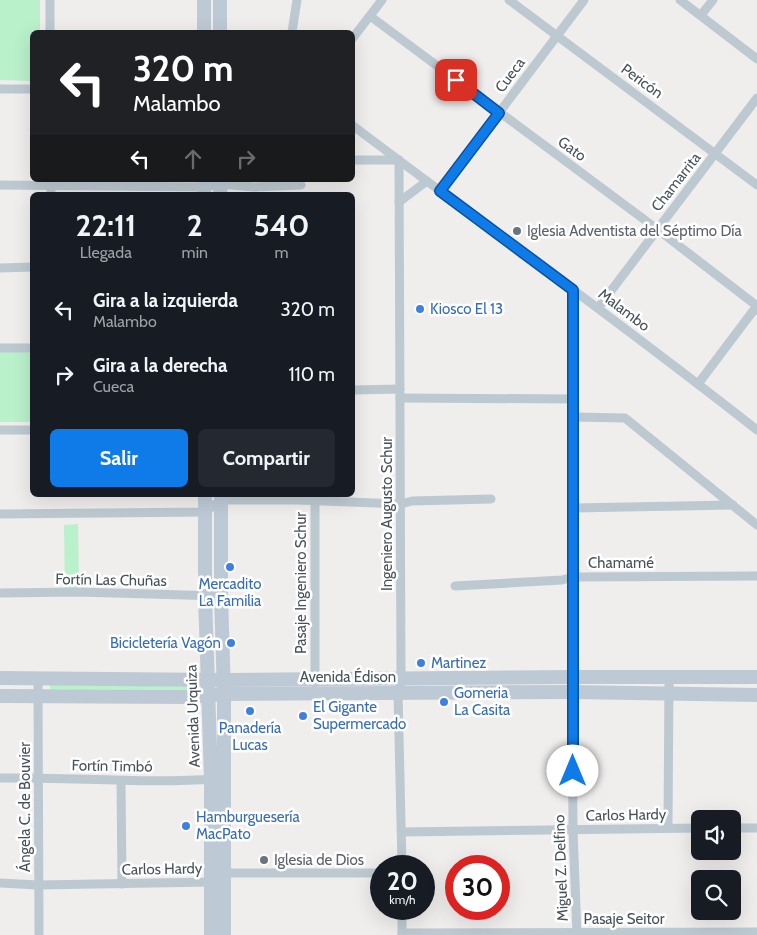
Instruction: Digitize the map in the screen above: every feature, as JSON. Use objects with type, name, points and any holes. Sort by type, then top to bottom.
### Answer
[{"type":"main road","points":[[204,0],[204,30]]},
{"type":"main road","points":[[220,0],[220,30]]},
{"type":"main road","name":"Avenida Urquiza","points":[[205,497],[207,679],[224,873],[224,935]]},
{"type":"main road","name":"Avenida Urquiza","points":[[211,935],[211,882],[224,694],[221,498]]},
{"type":"main road","name":"Avenida Édison","points":[[0,696],[208,696],[315,687],[400,686],[573,677],[757,677]]},
{"type":"main road","name":"Avenida Édison","points":[[0,678],[207,679],[315,687]]},
{"type":"main road","name":"Avenida Édison","points":[[400,686],[572,692],[757,695]]},
{"type":"street","points":[[50,0],[50,30]]},
{"type":"street","points":[[292,30],[298,0]]},
{"type":"street","points":[[355,34],[382,0]]},
{"type":"street","name":"Pericón","points":[[510,0],[757,185]]},
{"type":"street","name":"Cueca","points":[[440,191],[584,0]]},
{"type":"street","points":[[680,0],[757,60]]},
{"type":"street","points":[[701,15],[713,0]]},
{"type":"street","name":"Gato","points":[[370,16],[657,229],[757,306]]},
{"type":"street","points":[[0,88],[30,89]]},
{"type":"street","name":"Chamarrita","points":[[598,308],[757,98]]},
{"type":"street","name":"Malambo","points":[[355,127],[598,308],[757,430]]},
{"type":"street","points":[[355,160],[399,160]]},
{"type":"street","name":"Ingeniero Augusto Schur","points":[[399,160],[402,855]]},
{"type":"street","points":[[399,202],[427,181]]},
{"type":"street","points":[[0,185],[51,182],[204,187],[302,183]]},
{"type":"street","points":[[0,268],[30,267]]},
{"type":"street","name":"Miguel Z. Delfino","points":[[573,290],[572,692],[577,934]]},
{"type":"street","points":[[698,384],[753,311],[757,310]]},
{"type":"street","points":[[0,348],[30,348]]},
{"type":"street","points":[[355,390],[400,394],[573,399]]},
{"type":"street","points":[[573,417],[625,418],[757,525]]},
{"type":"street","points":[[0,430],[30,430]]},
{"type":"street","points":[[0,514],[205,512],[221,498],[299,498],[315,502],[401,504],[412,501],[491,499]]},
{"type":"street","name":"Pasaje Ingeniero Schur","points":[[315,502],[315,687]]},
{"type":"street","points":[[573,508],[733,505]]},
{"type":"street","name":"Chamamé","points":[[455,586],[562,580],[573,577],[757,576]]},
{"type":"street","name":"Fortín Las Chuñas","points":[[0,593],[78,592],[221,596]]},
{"type":"street","points":[[668,828],[669,677]]},
{"type":"street","name":"Ángela C. de Bouvier","points":[[38,678],[39,935]]},
{"type":"street","name":"Fortín Timbó","points":[[0,778],[121,781],[217,779]]},
{"type":"street","points":[[121,781],[122,884]]},
{"type":"street","name":"Carlos Hardy","points":[[402,832],[691,828]]},
{"type":"street","points":[[741,828],[757,828]]},
{"type":"street","name":"Carlos Hardy","points":[[0,883],[38,885],[211,882],[224,873],[370,873]]},
{"type":"street","points":[[402,920],[402,934]]},
{"type":"street","name":"Pasaje Seitor","points":[[402,934],[757,932]]},
{"type":"green space","points":[[0,0],[40,0],[40,30],[30,30],[30,81],[0,80]]},
{"type":"green space","points":[[0,352],[30,352],[30,422],[0,422]]},
{"type":"green space","points":[[78,524],[79,590],[65,590],[64,525]]},
{"type":"green space","points":[[50,684],[195,685],[194,690],[50,689]]},
{"type":"place","name":"Iglesia Adventista del Séptimo Día","points":[[517,231]]},
{"type":"place","name":"Kiosco El 13","points":[[420,309]]},
{"type":"place","name":"Mercadito La Familia","points":[[230,567]]},
{"type":"place","name":"Bicicletería Vagón","points":[[231,643]]},
{"type":"place","name":"Martinez","points":[[421,663]]},
{"type":"place","name":"Gomeria La Casita","points":[[444,702]]},
{"type":"place","name":"Panadería Lucas","points":[[250,711]]},
{"type":"place","name":"El Gigante Supermercado","points":[[303,716]]},
{"type":"place","name":"Hamburguesería MacPato","points":[[186,826]]},
{"type":"place","name":"Iglesia de Dios","points":[[264,860]]},
{"type":"route","points":[[456,80],[499,113],[440,191],[573,290],[573,771]]}]
